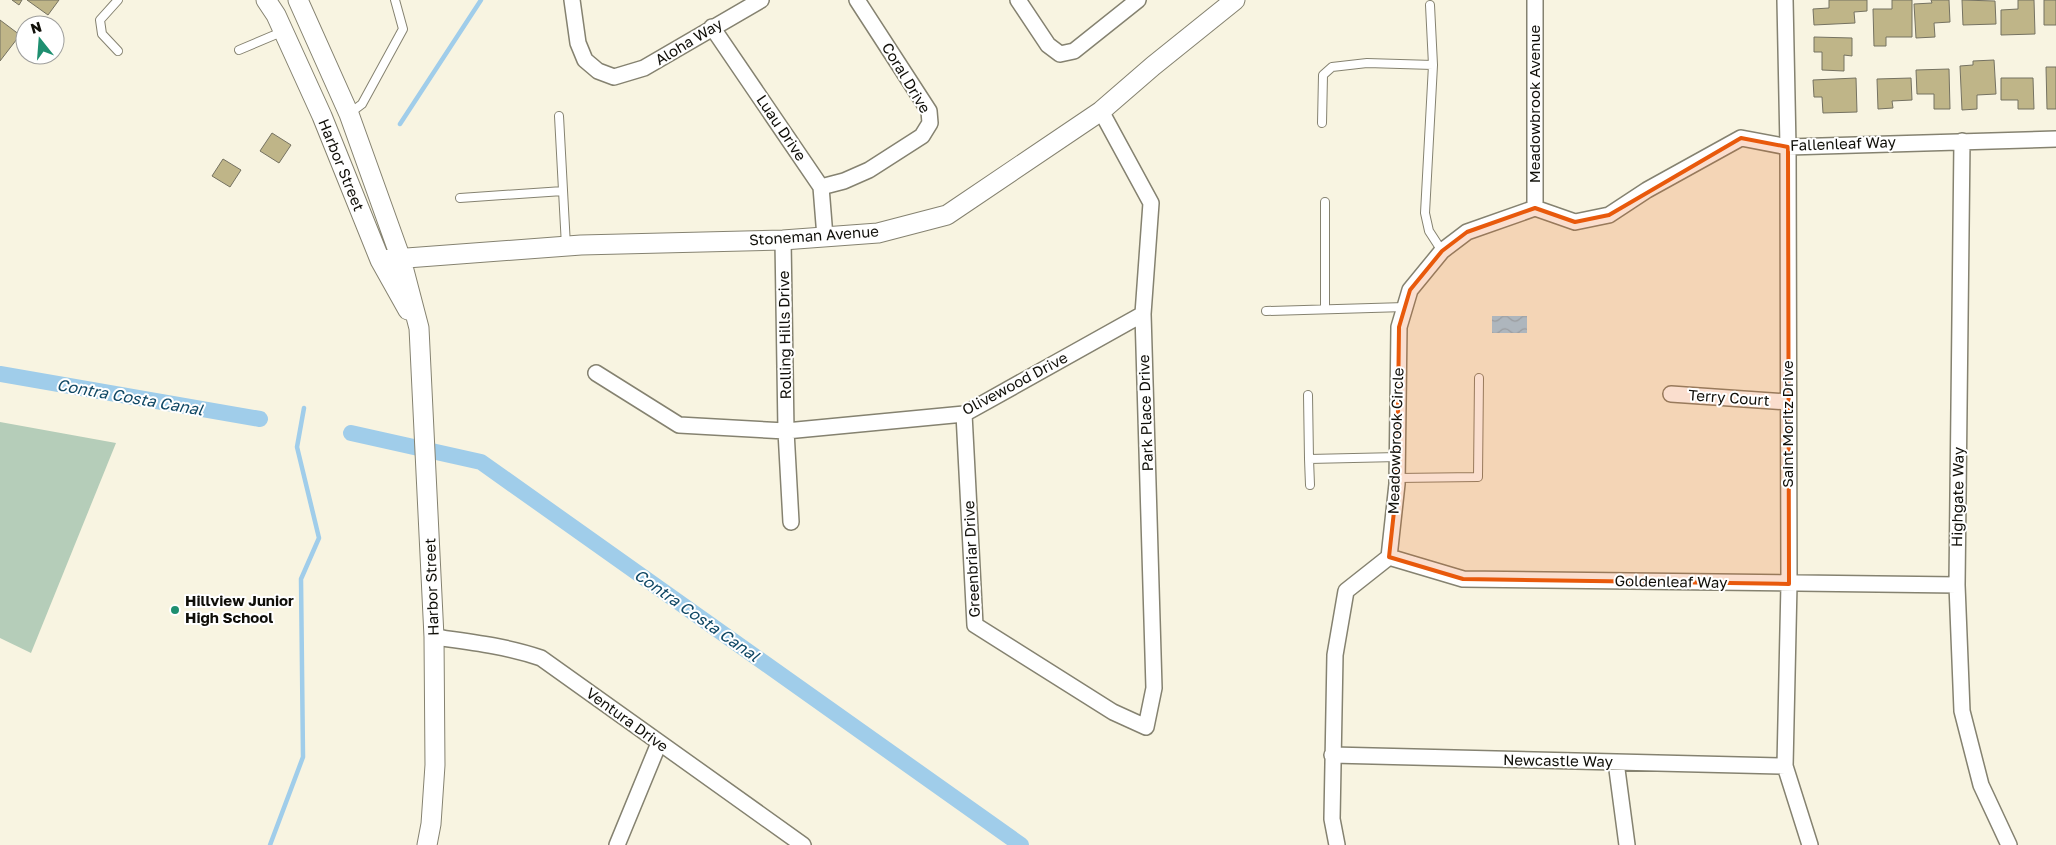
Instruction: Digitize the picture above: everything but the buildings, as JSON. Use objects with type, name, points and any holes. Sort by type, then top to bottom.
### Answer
[{"type":"street","name":"Harbor Street","points":[[266,0],[284,31],[322,116],[380,260],[419,328]]},
{"type":"street","name":"Harbor Street","points":[[298,0],[348,114],[401,259],[419,328],[434,637],[435,765],[427,845]]},
{"type":"street","name":"Aloha Way","points":[[572,0],[578,43],[585,60],[598,71],[614,77],[644,68],[761,0]]},
{"type":"street","name":"Coral Drive","points":[[821,187],[844,181],[869,170],[922,136],[930,124],[929,111],[857,0]]},
{"type":"street","points":[[1018,0],[1048,45],[1060,54],[1074,51],[1138,0]]},
{"type":"street","name":"Stoneman Avenue","points":[[380,260],[566,246],[783,240],[878,233],[947,215],[1101,111],[1235,0]]},
{"type":"street","name":"Meadowbrook Avenue","points":[[1535,0],[1535,208]]},
{"type":"street","name":"Saint Moritz Drive","points":[[1785,0],[1788,147],[1789,584],[1784,766],[1810,845]]},
{"type":"street","name":"Luau Drive","points":[[712,27],[821,187],[825,237]]},
{"type":"street","name":"Park Place Drive","points":[[1101,111],[1151,203],[1143,314],[1154,688],[1146,727]]},
{"type":"street","name":"Fallenleaf Way","points":[[1535,208],[1575,222],[1609,215],[1648,190],[1741,138],[1788,147],[2056,139]]},
{"type":"street","name":"Highgate Way","points":[[1962,141],[1957,585],[1962,711],[1981,785],[2009,845]]},
{"type":"street","name":"Meadowbrook Circle","points":[[1389,557],[1398,457],[1399,327],[1410,290],[1442,251],[1467,232],[1535,208]]},
{"type":"street","name":"Rolling Hills Drive","points":[[783,240],[786,431],[791,522]]},
{"type":"street","name":"Olivewood Drive","points":[[596,373],[678,425],[786,431],[964,414],[1143,314]]},
{"type":"street","name":"Terry Court","points":[[1671,394],[1788,402]]},
{"type":"street","name":"Greenbriar Drive","points":[[964,414],[975,625],[1113,712],[1146,727]]},
{"type":"street","points":[[1337,845],[1332,819],[1335,654],[1346,591],[1389,557]]},
{"type":"street","name":"Goldenleaf Way","points":[[1389,557],[1463,579],[1957,585]]},
{"type":"street","name":"Ventura Drive","points":[[434,637],[520,651],[541,658],[803,845]]},
{"type":"street","points":[[617,845],[659,743]]},
{"type":"street","name":"Newcastle Way","points":[[1332,755],[1784,766]]},
{"type":"street","points":[[1616,762],[1627,845]]},
{"type":"lane","points":[[118,0],[100,20],[102,34],[118,51]]},
{"type":"lane","points":[[348,114],[362,104],[403,29],[395,0]]},
{"type":"lane","points":[[1430,5],[1433,65],[1426,212],[1429,231],[1442,251]]},
{"type":"lane","points":[[239,50],[284,31]]},
{"type":"lane","points":[[1322,123],[1323,76],[1332,67],[1367,63],[1433,65]]},
{"type":"lane","points":[[559,116],[566,246]]},
{"type":"lane","points":[[460,198],[563,191]]},
{"type":"lane","points":[[1325,202],[1325,309]]},
{"type":"lane","points":[[1266,311],[1405,307]]},
{"type":"lane","points":[[1397,478],[1478,477],[1479,378]]},
{"type":"lane","points":[[1308,395],[1310,485]]},
{"type":"lane","points":[[1310,460],[1398,457]]},
{"type":"highlighted area","points":[[1741,138],[1788,147],[1789,584],[1463,579],[1389,557],[1397,484],[1399,327],[1410,290],[1442,251],[1467,232],[1535,208],[1575,222],[1609,215]]},
{"type":"green space","points":[[0,422],[116,443],[31,653],[0,638]]},
{"type":"water","points":[[1492,316],[1527,316],[1527,333],[1492,333]]},
{"type":"waterway","points":[[400,124],[481,0]]},
{"type":"waterway","name":"Contra Costa Canal","points":[[0,374],[260,419]]},
{"type":"waterway","points":[[270,845],[303,757],[301,579],[319,538],[297,447],[304,408]]},
{"type":"waterway","name":"Contra Costa Canal","points":[[351,433],[481,462],[1021,845]]},
{"type":"place","name":"Hillview Junior High School","points":[[175,610]]}]
